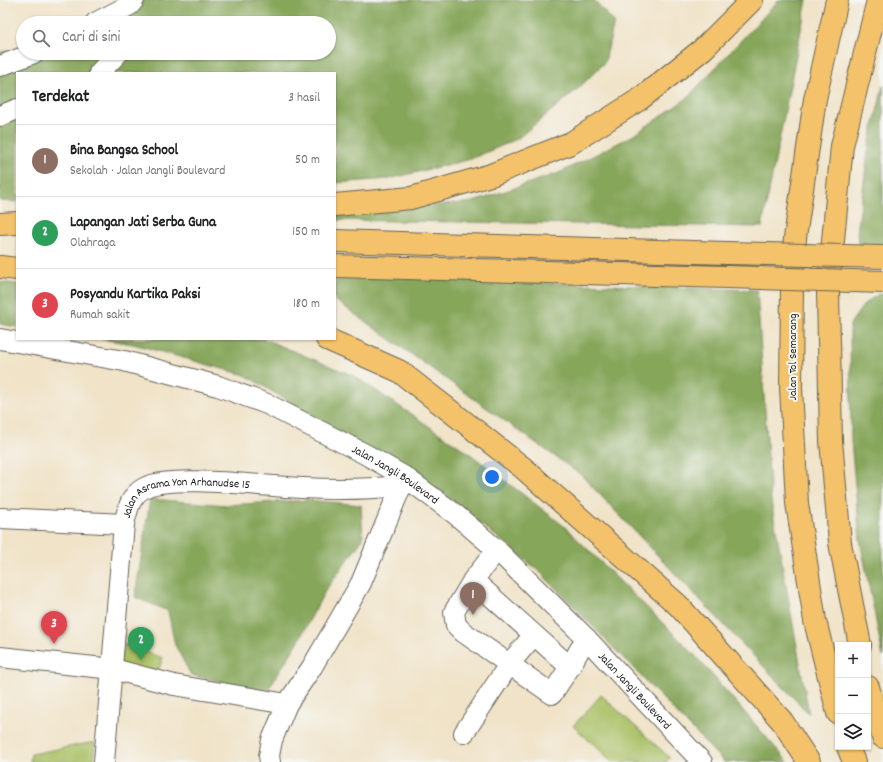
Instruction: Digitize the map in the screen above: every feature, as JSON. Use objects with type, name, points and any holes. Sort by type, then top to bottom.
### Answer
[{"type":"highway","points":[[336,205],[411,198],[491,175],[571,143],[645,95],[703,49],[752,0]]},
{"type":"highway","name":"Jalan Tol Semarang","points":[[835,701],[815,621],[797,503],[791,387],[792,290],[795,238],[815,99],[837,0]]},
{"type":"highway","points":[[859,642],[840,543],[831,449],[828,292],[842,146],[878,0]]},
{"type":"highway","points":[[0,224],[16,223]]},
{"type":"highway","points":[[0,233],[16,233]]},
{"type":"highway","points":[[336,242],[883,257]]},
{"type":"highway","points":[[0,263],[16,263]]},
{"type":"highway","points":[[336,266],[883,282]]},
{"type":"highway","points":[[0,267],[16,269]]},
{"type":"highway","points":[[329,340],[399,371],[522,467],[678,605],[782,722],[809,762]]},
{"type":"highway","points":[[871,703],[883,736]]},
{"type":"highway","points":[[849,750],[854,762]]},
{"type":"street","points":[[110,16],[130,7]]},
{"type":"street","points":[[0,66],[16,60]]},
{"type":"street","points":[[100,72],[111,60]]},
{"type":"street","points":[[0,116],[16,109]]},
{"type":"street","name":"Jalan Jangli Boulevard","points":[[0,339],[124,361],[218,386],[267,404],[365,454],[455,514],[497,550],[586,638],[702,762]]},
{"type":"street","points":[[0,355],[25,344]]},
{"type":"street","points":[[270,762],[269,756],[272,740],[287,704],[312,668],[361,583],[404,481]]},
{"type":"street","name":"Jalan Asrama Yon Arhanudse 15","points":[[104,762],[124,524],[129,504],[136,494],[147,487],[162,482],[372,489],[404,481]]},
{"type":"street","points":[[0,518],[124,524]]},
{"type":"street","points":[[497,550],[473,580],[454,612],[456,625],[463,632],[510,663],[552,694],[570,667],[586,638]]},
{"type":"street","points":[[473,580],[570,667]]},
{"type":"street","points":[[464,732],[510,663],[534,635]]},
{"type":"street","points":[[0,657],[113,669],[174,685],[287,704]]},
{"type":"green space","points":[[144,0],[594,0],[614,22],[605,62],[579,88],[517,139],[471,159],[389,179],[336,183],[336,72],[16,72],[16,202],[0,201],[0,52],[16,50],[16,60],[336,60],[336,16],[116,16]]},
{"type":"green space","points":[[779,0],[807,0],[762,227],[336,220],[336,216],[473,202],[559,173],[632,136],[686,99]]},
{"type":"green space","points":[[883,86],[883,247],[858,244],[857,233],[869,145]]},
{"type":"green space","points":[[336,276],[757,290],[771,501],[809,714],[581,475],[336,301]]},
{"type":"green space","points":[[0,282],[16,284],[16,327],[0,324]]},
{"type":"green space","points":[[879,294],[883,294],[883,657],[860,540],[851,440],[850,324],[865,303]]},
{"type":"green space","points":[[107,340],[266,340],[354,376],[469,453],[564,526],[693,653],[788,762],[724,762],[538,570],[446,496],[245,375],[133,344]]},
{"type":"green space","points":[[150,499],[227,505],[309,500],[361,505],[363,539],[325,591],[297,644],[267,691],[191,675],[175,645],[168,611],[135,597]]},
{"type":"green space","points":[[125,644],[163,658],[156,677],[118,663]]},
{"type":"green space","points":[[601,695],[670,758],[666,762],[613,762],[573,726]]},
{"type":"green space","points":[[95,742],[94,762],[30,762],[31,754]]},
{"type":"place","name":"Bina Bangsa School","points":[[473,615]]},
{"type":"place","name":"Posyandu Kartika Paksi","points":[[54,644]]},
{"type":"place","name":"Lapangan Jati Serba Guna","points":[[141,660]]}]
